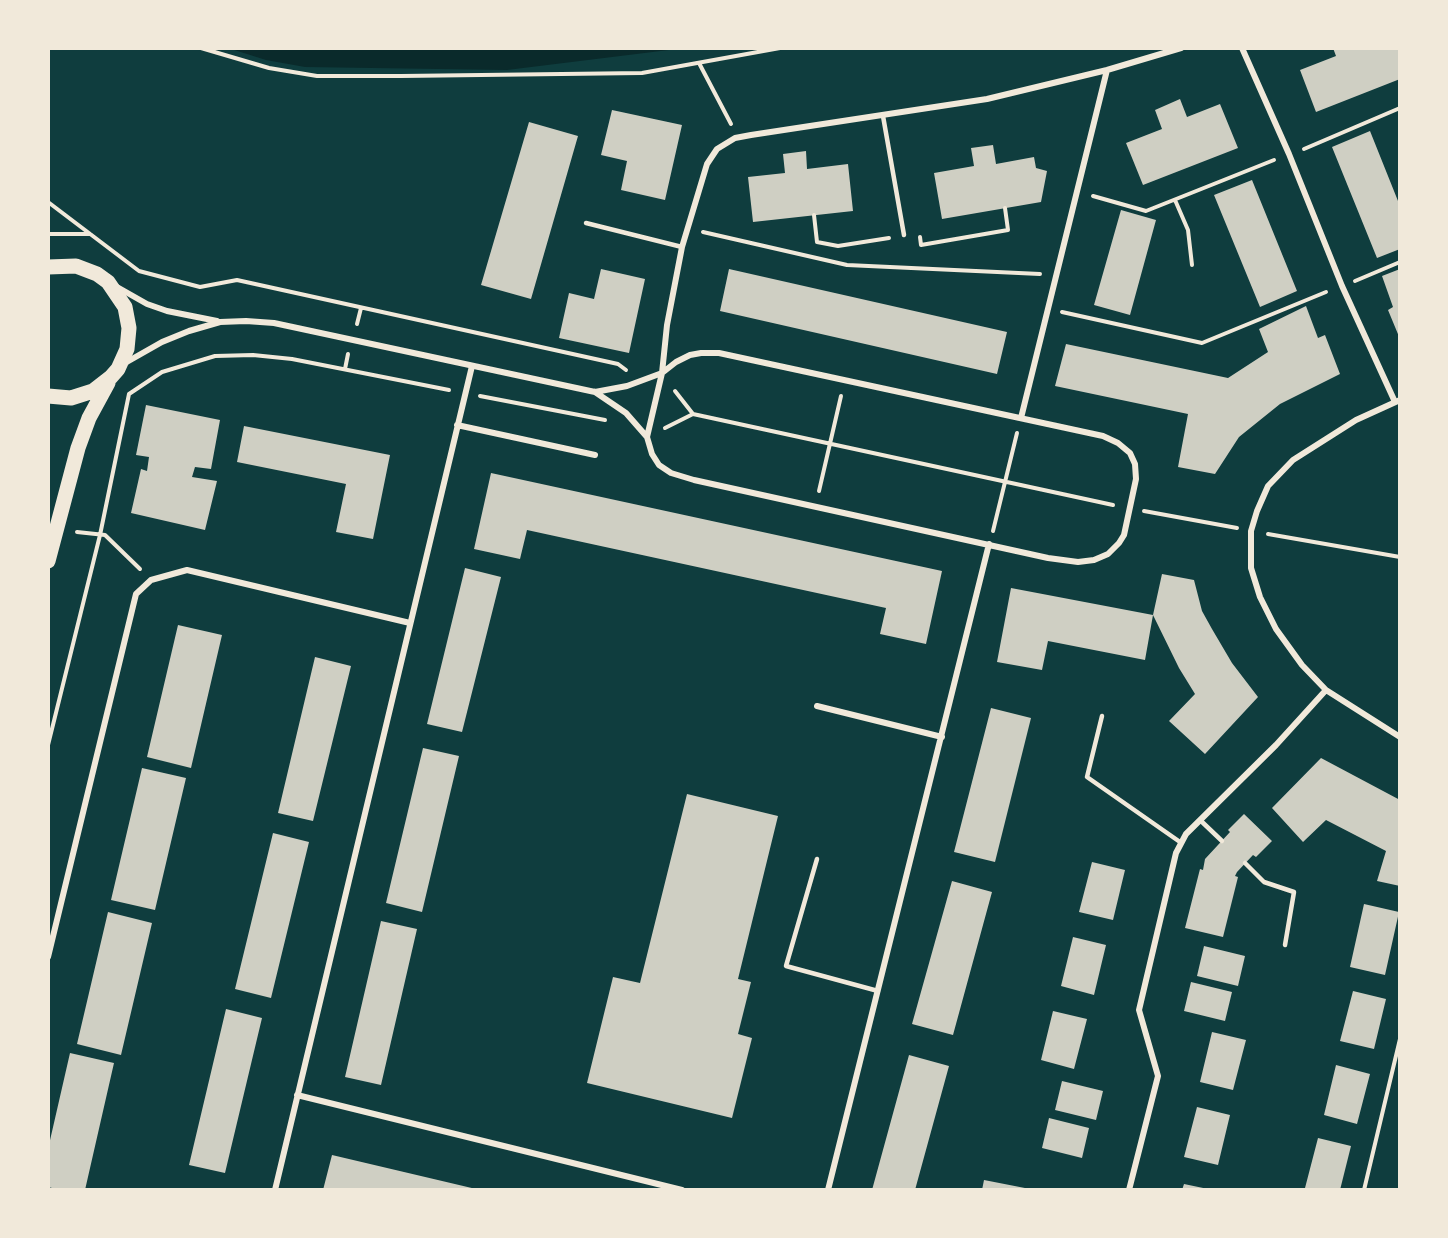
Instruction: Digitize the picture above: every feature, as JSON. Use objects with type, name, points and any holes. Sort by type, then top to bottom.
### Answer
[{"type":"main road","points":[[48,267],[76,266],[97,274],[108,282],[124,307],[129,328],[127,349],[89,418],[78,448],[48,561]]},
{"type":"main road","points":[[48,396],[71,398],[93,391],[114,373]]},
{"type":"street","points":[[647,438],[662,372],[667,325],[682,247],[707,164],[717,149],[739,138],[987,99],[1107,70],[1181,48]]},
{"type":"street","points":[[1242,48],[1289,154],[1342,286],[1398,401],[1356,420],[1293,460],[1268,486],[1251,531],[1251,568],[1260,597],[1276,629],[1302,665],[1326,690],[1400,737]]},
{"type":"street","points":[[1021,418],[1107,70]]},
{"type":"street","points":[[108,282],[147,304],[167,311],[220,322],[274,323],[595,392],[632,419],[647,438],[652,454],[659,465],[694,480],[1078,562],[1094,560],[1108,554],[1124,535],[1136,479],[1135,464],[1130,453],[1118,443],[1103,436],[719,353],[690,355],[662,372],[627,386],[595,392]]},
{"type":"street","points":[[114,373],[138,354],[162,342],[220,322]]},
{"type":"street","points":[[275,1190],[472,366]]},
{"type":"street","points":[[457,425],[595,455]]},
{"type":"street","points":[[828,1190],[989,544]]},
{"type":"street","points":[[48,957],[136,594],[151,580],[187,570],[410,623]]},
{"type":"street","points":[[1129,1190],[1158,1076],[1139,1010],[1180,842],[1276,745],[1326,690]]},
{"type":"street","points":[[817,706],[942,737]]},
{"type":"street","points":[[297,1095],[682,1190]]},
{"type":"lane","points":[[883,116],[904,235]]},
{"type":"lane","points":[[586,223],[682,247]]},
{"type":"lane","points":[[1102,716],[1087,777],[1180,842]]},
{"type":"lane","points":[[1200,820],[1221,841]]},
{"type":"lane","points":[[817,859],[786,966],[878,990]]},
{"type":"lane","points":[[1245,863],[1263,882],[1294,892],[1285,945]]},
{"type":"path","points":[[201,48],[269,68],[318,76],[642,73],[780,48]]},
{"type":"path","points":[[699,63],[739,138]]},
{"type":"path","points":[[1089,195],[1146,212],[1400,108]]},
{"type":"path","points":[[1175,200],[1188,230],[1192,265]]},
{"type":"path","points":[[48,202],[139,271],[200,287],[237,280],[618,364],[641,380]]},
{"type":"path","points":[[688,229],[847,265],[1056,275]]},
{"type":"path","points":[[48,234],[91,234]]},
{"type":"path","points":[[1061,312],[1202,343],[1400,262]]},
{"type":"path","points":[[48,745],[100,535],[129,394],[162,372],[215,356],[253,355],[292,359],[622,424],[632,419]]},
{"type":"path","points":[[662,372],[693,414]]},
{"type":"path","points":[[815,506],[845,380]]},
{"type":"path","points":[[647,438],[693,414],[1130,508],[1400,557]]},
{"type":"path","points":[[989,544],[1021,418]]},
{"type":"path","points":[[56,529],[105,536],[151,580]]},
{"type":"path","points":[[1364,1190],[1400,1039]]},
{"type":"water","points":[[228,48],[685,48],[507,70],[305,67],[266,60]]},
{"type":"building","points":[[1333,48],[1400,48],[1400,79],[1316,112],[1300,70],[1336,56]]},
{"type":"building","points":[[1180,99],[1187,117],[1220,104],[1238,148],[1143,185],[1126,143],[1162,129],[1155,110]]},
{"type":"building","points":[[612,110],[682,125],[665,200],[621,190],[627,161],[601,155]]},
{"type":"building","points":[[529,122],[578,136],[531,299],[481,285]]},
{"type":"building","points":[[1370,131],[1400,206],[1400,249],[1377,258],[1332,147]]},
{"type":"building","points":[[993,145],[996,164],[1034,157],[1036,168],[1047,171],[1041,202],[942,219],[934,173],[974,166],[971,148]]},
{"type":"building","points":[[806,151],[807,169],[848,164],[853,211],[753,222],[748,177],[785,173],[783,154]]},
{"type":"building","points":[[1252,180],[1297,291],[1260,307],[1214,195]]},
{"type":"building","points":[[1121,210],[1156,220],[1130,315],[1094,305]]},
{"type":"building","points":[[601,269],[645,279],[629,353],[559,338],[569,293],[594,299]]},
{"type":"building","points":[[729,269],[1007,332],[997,374],[720,311]]},
{"type":"building","points":[[1400,269],[1400,339],[1388,310],[1393,307],[1382,276]]},
{"type":"building","points":[[1306,306],[1318,338],[1325,335],[1340,374],[1280,404],[1239,437],[1215,474],[1178,467],[1188,414],[1055,386],[1066,344],[1228,378],[1268,352],[1259,329]]},
{"type":"building","points":[[146,405],[220,420],[211,469],[195,467],[192,477],[217,481],[205,530],[131,513],[141,469],[147,471],[149,457],[136,455]]},
{"type":"building","points":[[244,426],[390,455],[373,539],[336,532],[346,484],[237,462]]},
{"type":"building","points":[[491,473],[942,571],[926,644],[880,634],[886,608],[527,530],[520,559],[474,549]]},
{"type":"building","points":[[465,568],[501,577],[462,732],[427,724]]},
{"type":"building","points":[[1162,574],[1194,580],[1202,611],[1232,663],[1258,697],[1205,754],[1169,721],[1195,694],[1179,668],[1153,615]]},
{"type":"building","points":[[1011,588],[1153,615],[1145,660],[1048,641],[1042,670],[997,662]]},
{"type":"building","points":[[178,625],[222,635],[191,768],[147,757]]},
{"type":"building","points":[[315,657],[351,666],[313,821],[278,813]]},
{"type":"building","points":[[991,708],[1031,718],[995,862],[954,852]]},
{"type":"building","points":[[423,748],[459,756],[422,912],[386,903]]},
{"type":"building","points":[[1321,758],[1400,800],[1400,886],[1377,881],[1386,851],[1326,820],[1303,842],[1272,808]]},
{"type":"building","points":[[142,768],[186,778],[155,910],[111,900]]},
{"type":"building","points":[[687,794],[778,816],[738,979],[751,982],[738,1034],[752,1038],[732,1118],[587,1083],[613,977],[640,983]]},
{"type":"building","points":[[1244,814],[1272,841],[1256,857],[1253,855],[1237,872],[1235,876],[1238,877],[1223,937],[1185,928],[1200,869],[1203,870],[1205,859]]},
{"type":"building","points":[[273,833],[309,842],[271,998],[235,989]]},
{"type":"building","points":[[1092,862],[1125,870],[1113,920],[1079,912]]},
{"type":"building","points":[[952,881],[992,892],[953,1035],[912,1024]]},
{"type":"building","points":[[1364,904],[1399,912],[1385,975],[1350,967]]},
{"type":"building","points":[[108,912],[152,923],[121,1055],[77,1044]]},
{"type":"building","points":[[381,921],[417,929],[381,1085],[345,1077]]},
{"type":"building","points":[[1073,937],[1106,945],[1094,995],[1061,986]]},
{"type":"building","points":[[1204,946],[1245,956],[1238,986],[1197,976]]},
{"type":"building","points":[[1191,982],[1232,992],[1225,1021],[1184,1011]]},
{"type":"building","points":[[1353,991],[1386,999],[1374,1049],[1340,1041]]},
{"type":"building","points":[[226,1009],[262,1018],[225,1173],[189,1165]]},
{"type":"building","points":[[1053,1011],[1087,1019],[1074,1069],[1041,1060]]},
{"type":"building","points":[[1212,1032],[1246,1040],[1233,1090],[1200,1082]]},
{"type":"building","points":[[70,1053],[114,1063],[85,1190],[60,1190],[48,1187],[48,1149]]},
{"type":"building","points":[[909,1055],[949,1066],[915,1190],[872,1190]]},
{"type":"building","points":[[1336,1065],[1370,1074],[1357,1124],[1324,1115]]},
{"type":"building","points":[[1062,1081],[1103,1091],[1096,1120],[1055,1110]]},
{"type":"building","points":[[1197,1107],[1230,1115],[1218,1165],[1184,1157]]},
{"type":"building","points":[[1049,1118],[1089,1128],[1082,1158],[1042,1148]]},
{"type":"building","points":[[1318,1138],[1351,1146],[1340,1190],[1305,1188]]},
{"type":"building","points":[[332,1155],[476,1189],[476,1190],[323,1190]]},
{"type":"building","points":[[984,1180],[1030,1189],[982,1190]]},
{"type":"building","points":[[1184,1184],[1208,1189],[1208,1190],[1182,1190]]}]
